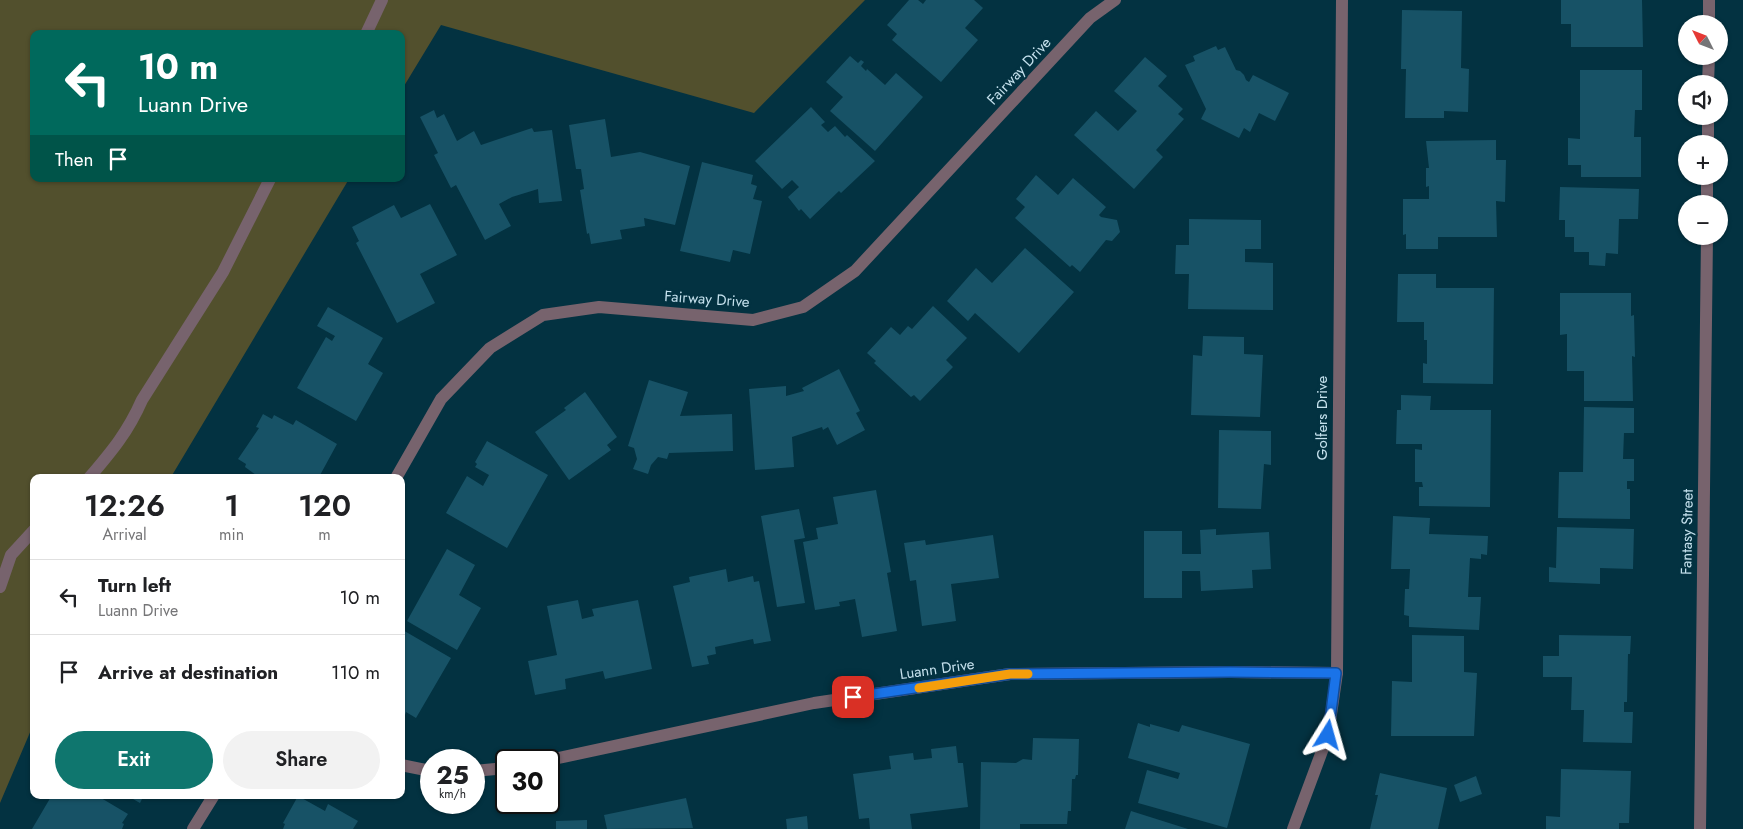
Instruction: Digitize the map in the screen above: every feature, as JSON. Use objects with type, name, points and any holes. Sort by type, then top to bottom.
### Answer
[{"type":"street","points":[[368,30],[382,0]]},
{"type":"street","name":"Fairway Drive","points":[[398,474],[441,398],[490,348],[543,315],[599,307],[752,320],[803,307],[855,271],[1090,18],[1115,0]]},
{"type":"street","name":"Golfers Drive","points":[[1292,829],[1328,735],[1336,673],[1342,0]]},
{"type":"street","points":[[1709,0],[1709,15]]},
{"type":"street","points":[[92,474],[114,449],[132,423],[152,383],[223,272],[268,182]]},
{"type":"street","name":"Fantasy Street","points":[[1700,829],[1707,245]]},
{"type":"street","points":[[0,587],[11,555],[30,534]]},
{"type":"street","name":"Luann Drive","points":[[560,758],[814,703],[1010,674],[1336,673]]},
{"type":"street","points":[[405,766],[420,769]]},
{"type":"street","points":[[193,829],[212,799]]},
{"type":"shaded area","points":[[0,0],[865,0],[754,113],[441,25],[405,84],[405,30],[30,30],[30,182],[347,182],[173,474],[30,474],[30,732],[0,803]]},
{"type":"building","points":[[909,0],[918,0],[923,4],[926,0],[974,0],[983,8],[965,28],[978,40],[941,82],[892,40],[897,34],[887,25]]},
{"type":"building","points":[[1561,0],[1642,0],[1643,47],[1571,47],[1571,24],[1561,24]]},
{"type":"building","points":[[1402,10],[1462,11],[1461,68],[1469,69],[1468,112],[1444,111],[1444,118],[1405,118],[1406,69],[1401,69]]},
{"type":"building","points":[[1216,46],[1218,50],[1225,47],[1236,70],[1240,71],[1249,82],[1253,75],[1289,93],[1275,121],[1259,113],[1250,132],[1244,128],[1239,138],[1201,119],[1206,109],[1185,65],[1195,61],[1193,56]]},
{"type":"building","points":[[850,56],[858,63],[861,60],[864,62],[861,66],[885,85],[896,73],[923,97],[875,151],[830,111],[843,97],[826,82]]},
{"type":"building","points":[[1145,57],[1167,76],[1158,86],[1183,109],[1178,114],[1184,119],[1156,150],[1163,157],[1134,189],[1074,135],[1096,111],[1118,131],[1137,111],[1114,91]]},
{"type":"building","points":[[1580,70],[1642,70],[1642,110],[1635,110],[1634,137],[1641,137],[1641,177],[1581,177],[1581,165],[1568,165],[1568,138],[1580,139]]},
{"type":"building","points":[[811,107],[825,122],[821,125],[828,132],[835,126],[845,137],[847,135],[875,161],[841,193],[839,191],[810,219],[801,209],[799,211],[788,197],[799,187],[792,180],[782,189],[755,161]]},
{"type":"building","points":[[434,110],[437,118],[444,114],[457,141],[474,131],[481,145],[532,128],[534,132],[552,130],[562,201],[539,203],[538,189],[512,197],[499,204],[511,226],[485,240],[456,185],[451,188],[434,155],[438,153],[420,117]]},
{"type":"building","points":[[605,119],[611,157],[640,152],[690,166],[675,225],[644,218],[645,226],[620,230],[622,239],[591,244],[589,233],[587,234],[580,190],[584,189],[581,169],[576,169],[569,125]]},
{"type":"building","points":[[1496,140],[1496,160],[1506,160],[1505,202],[1496,201],[1497,237],[1438,237],[1438,249],[1406,249],[1406,234],[1403,235],[1403,199],[1429,199],[1429,186],[1426,187],[1426,168],[1429,168],[1426,141]]},
{"type":"building","points":[[702,162],[753,175],[751,184],[757,186],[753,199],[762,201],[750,254],[733,250],[730,262],[680,251]]},
{"type":"building","points":[[1036,175],[1058,195],[1073,178],[1106,207],[1099,215],[1101,217],[1117,220],[1120,232],[1112,241],[1106,240],[1080,272],[1072,265],[1070,267],[1015,218],[1025,207],[1016,199]]},
{"type":"building","points":[[1560,187],[1639,189],[1638,219],[1619,219],[1618,254],[1606,253],[1605,266],[1589,265],[1589,252],[1574,252],[1574,237],[1565,237],[1565,220],[1559,220]]},
{"type":"building","points":[[430,204],[457,255],[420,274],[435,303],[397,323],[356,243],[359,241],[352,227],[394,205],[401,218]]},
{"type":"building","points":[[1189,219],[1261,220],[1261,249],[1245,249],[1245,262],[1273,263],[1273,310],[1188,309],[1189,274],[1175,274],[1176,245],[1189,245]]},
{"type":"building","points":[[1025,248],[1074,292],[1019,353],[975,313],[968,321],[947,301],[976,268],[992,283]]},
{"type":"building","points":[[1398,274],[1436,274],[1436,288],[1494,288],[1493,384],[1423,383],[1423,363],[1427,364],[1427,340],[1424,340],[1424,322],[1397,322]]},
{"type":"building","points":[[1560,293],[1631,293],[1631,316],[1634,315],[1635,357],[1632,356],[1633,401],[1584,401],[1584,371],[1567,371],[1567,334],[1560,335]]},
{"type":"building","points":[[933,306],[967,338],[946,360],[953,367],[920,401],[914,395],[911,397],[874,363],[876,361],[867,353],[891,327],[900,335],[908,326],[912,329]]},
{"type":"building","points":[[328,307],[383,338],[368,364],[383,373],[356,421],[297,388],[326,337],[332,341],[335,336],[317,326]]},
{"type":"building","points":[[1203,336],[1244,337],[1244,354],[1263,355],[1260,417],[1191,415],[1193,355],[1202,356]]},
{"type":"building","points":[[839,369],[860,411],[856,413],[865,430],[837,445],[828,427],[823,430],[822,427],[792,437],[794,467],[755,470],[749,389],[786,386],[786,396],[804,391],[802,388]]},
{"type":"building","points":[[649,380],[688,392],[680,416],[732,414],[733,451],[669,453],[667,459],[658,457],[651,465],[648,474],[633,469],[637,459],[634,448],[628,446]]},
{"type":"building","points":[[585,392],[617,437],[607,445],[611,450],[569,480],[535,432],[566,410],[564,408]]},
{"type":"building","points":[[1401,395],[1431,396],[1430,410],[1491,410],[1490,507],[1419,506],[1419,487],[1423,487],[1422,482],[1415,482],[1415,449],[1422,450],[1422,444],[1396,444],[1397,410],[1401,410]]},
{"type":"building","points":[[1584,407],[1634,408],[1634,433],[1624,433],[1623,459],[1634,459],[1634,481],[1627,481],[1627,489],[1630,489],[1630,519],[1558,518],[1559,472],[1583,472]]},
{"type":"building","points":[[263,414],[272,419],[274,415],[293,425],[296,420],[337,444],[321,474],[255,474],[245,467],[246,464],[238,459],[259,428],[256,427]]},
{"type":"building","points":[[1219,430],[1271,431],[1271,465],[1264,464],[1261,509],[1218,508]]},
{"type":"building","points":[[487,441],[548,475],[507,548],[446,513],[467,476],[483,486],[489,475],[475,467],[477,464],[475,462]]},
{"type":"building","points":[[876,490],[891,572],[887,573],[897,631],[862,637],[855,599],[839,602],[840,606],[815,610],[803,542],[818,539],[816,528],[838,524],[833,497]]},
{"type":"building","points":[[799,509],[805,538],[794,540],[805,603],[777,607],[761,516]]},
{"type":"building","points":[[1393,516],[1430,518],[1429,534],[1488,536],[1487,555],[1481,554],[1481,559],[1470,558],[1468,597],[1481,597],[1479,630],[1409,627],[1409,616],[1404,615],[1405,589],[1409,589],[1410,569],[1391,569]]},
{"type":"building","points":[[1557,527],[1634,529],[1633,569],[1600,568],[1600,584],[1549,582],[1549,567],[1556,568]]},
{"type":"building","points":[[1216,529],[1216,535],[1269,532],[1271,569],[1252,570],[1253,588],[1201,591],[1200,571],[1182,571],[1182,598],[1144,598],[1144,531],[1182,531],[1182,554],[1201,554],[1200,530]]},
{"type":"building","points":[[993,535],[999,578],[951,584],[956,621],[922,626],[916,580],[910,581],[904,543],[925,540],[926,545]]},
{"type":"building","points":[[447,549],[475,565],[459,595],[481,608],[457,650],[407,621]]},
{"type":"building","points":[[726,569],[728,582],[753,576],[754,582],[759,581],[771,641],[754,644],[753,639],[715,647],[716,654],[707,656],[709,664],[692,667],[673,586],[690,582],[689,577]]},
{"type":"building","points":[[578,600],[582,619],[594,616],[592,609],[638,600],[652,669],[605,679],[603,671],[565,679],[566,689],[535,695],[528,661],[557,655],[547,606]]},
{"type":"building","points":[[405,631],[451,658],[416,718],[406,712],[405,715]]},
{"type":"building","points":[[1412,635],[1464,636],[1464,672],[1477,673],[1474,736],[1391,736],[1392,681],[1412,682]]},
{"type":"building","points":[[1559,635],[1631,636],[1630,654],[1628,654],[1627,702],[1624,702],[1624,712],[1633,712],[1632,743],[1583,742],[1584,710],[1571,710],[1572,677],[1543,677],[1543,656],[1559,656]]},
{"type":"building","points":[[1138,723],[1150,727],[1150,724],[1179,732],[1182,725],[1250,744],[1227,828],[1138,803],[1147,770],[1178,779],[1180,773],[1128,758]]},
{"type":"building","points":[[1033,738],[1079,739],[1078,775],[1076,775],[1075,779],[1072,779],[1071,811],[1068,811],[1067,824],[1020,824],[1020,829],[980,829],[981,762],[1016,763],[1023,759],[1032,760]]},
{"type":"building","points":[[956,746],[958,763],[963,763],[968,807],[910,814],[912,829],[870,829],[869,818],[859,819],[853,774],[891,769],[889,756],[913,753],[914,760],[932,758],[931,749]]},
{"type":"building","points":[[1561,769],[1631,771],[1629,823],[1619,823],[1619,829],[1546,829],[1546,816],[1560,817]]},
{"type":"building","points":[[1380,773],[1447,788],[1438,829],[1370,829],[1378,795],[1375,795]]},
{"type":"building","points":[[1476,776],[1482,794],[1460,802],[1454,785]]},
{"type":"building","points":[[686,798],[693,828],[607,829],[604,815]]},
{"type":"building","points":[[50,799],[103,799],[128,814],[122,823],[124,824],[122,829],[32,829]]},
{"type":"building","points":[[133,799],[142,799],[140,803]]},
{"type":"building","points":[[296,799],[303,799],[325,811],[328,804],[358,821],[353,829],[283,829],[285,824],[283,823]]},
{"type":"building","points":[[1131,811],[1188,829],[1125,829]]},
{"type":"building","points":[[807,816],[808,829],[787,829],[786,819]]},
{"type":"building","points":[[587,820],[587,829],[556,829],[556,821]]},
{"type":"slow traffic","points":[[919,688],[1010,674],[1028,674]]},
{"type":"route","points":[[853,697],[1010,674],[1336,673],[1328,735]]}]
